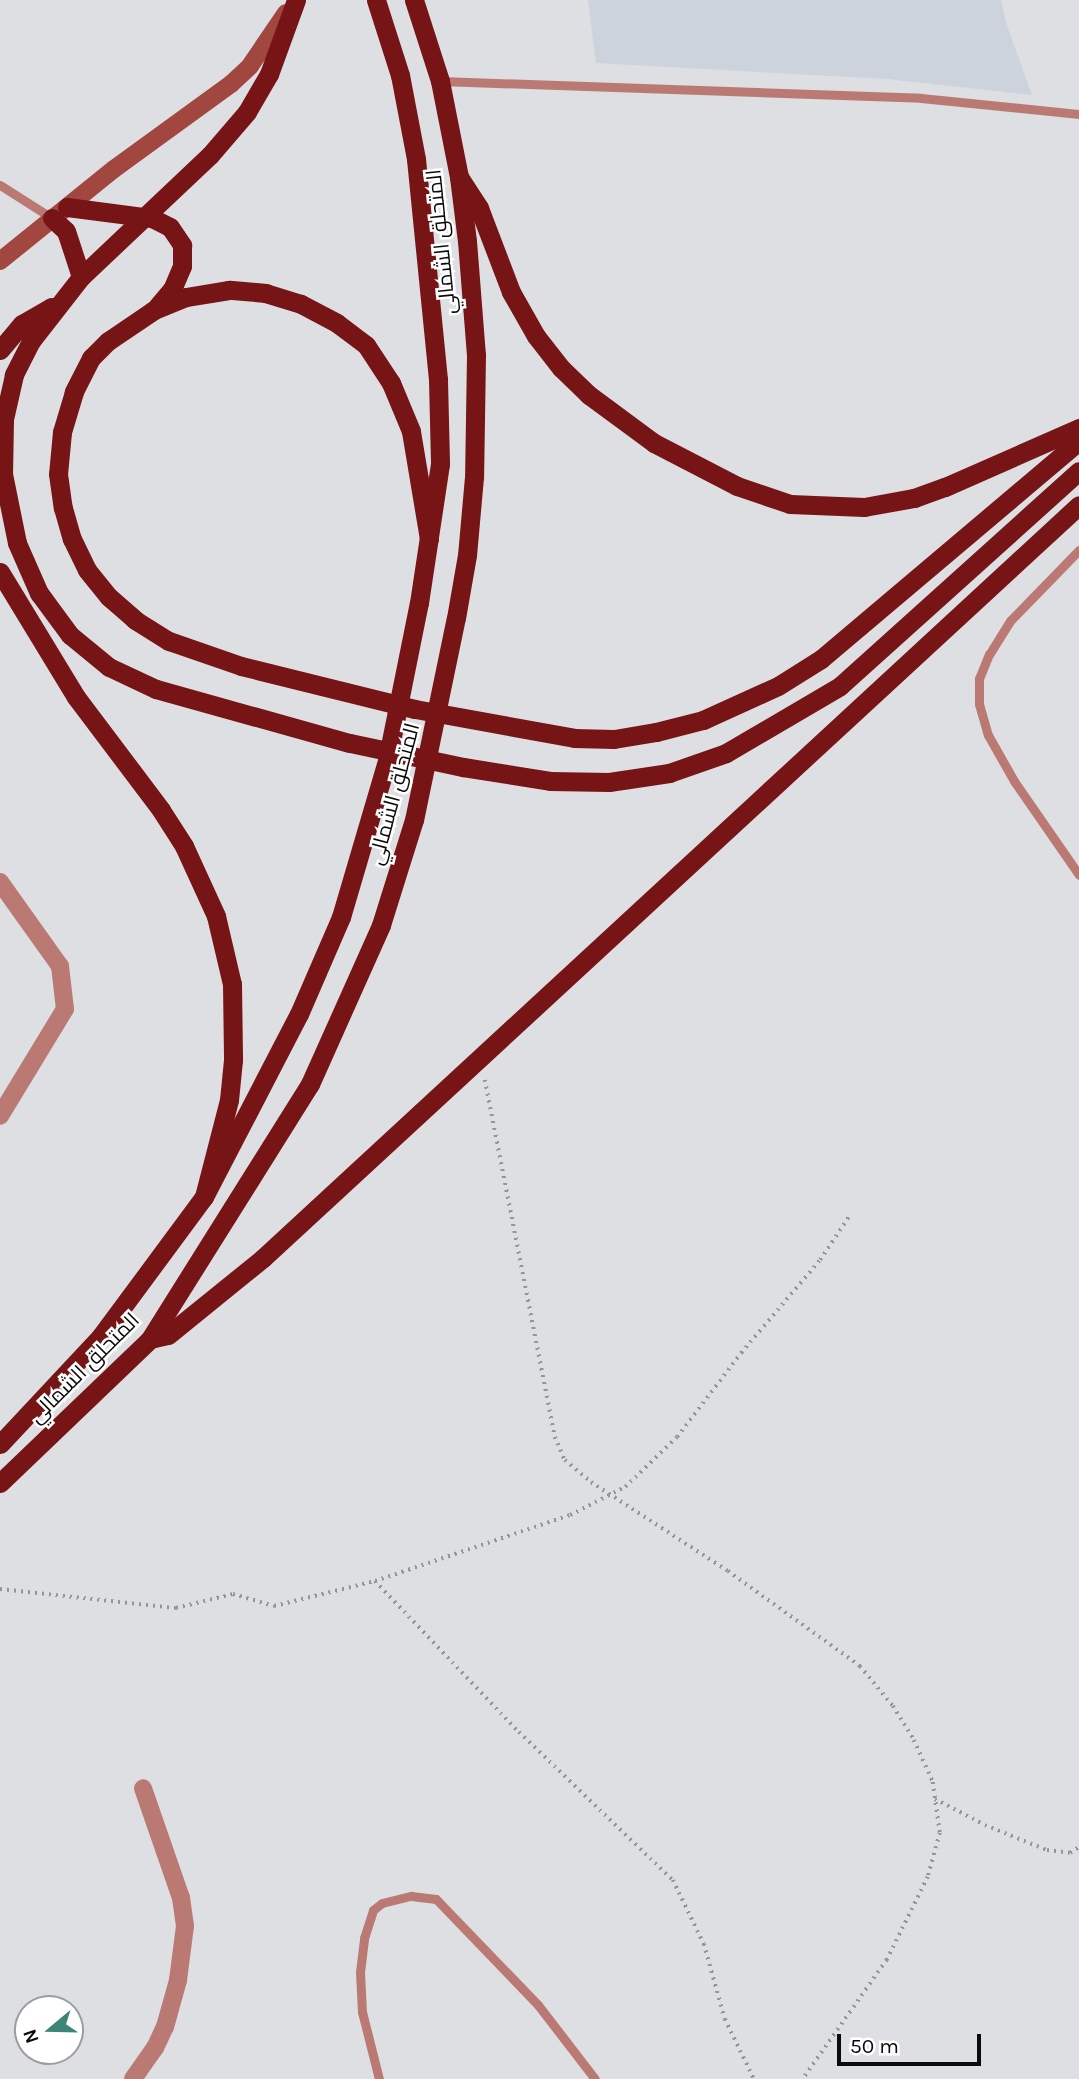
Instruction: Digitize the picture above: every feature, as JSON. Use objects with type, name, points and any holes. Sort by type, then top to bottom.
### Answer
[{"type":"highway","points":[[295,0],[269,74],[247,112],[210,155],[141,216],[56,305],[31,341],[14,375],[4,419],[3,474],[17,543],[39,593],[70,635],[109,667],[156,689],[350,743],[463,767],[550,781],[609,782],[669,773],[726,753],[840,686],[1079,471]]},
{"type":"highway","name":"المتحلق الشمالي","points":[[0,1444],[101,1336],[204,1197],[299,1014],[341,917],[387,761],[419,603],[440,464],[438,380],[416,159],[400,75],[376,0]]},
{"type":"highway","name":"المتحلق الشمالي","points":[[0,1483],[150,1339],[310,1084],[381,925],[414,820],[467,555],[476,419],[475,344],[467,240],[458,177],[440,81],[414,0]]},
{"type":"highway","points":[[458,177],[480,208],[511,292],[536,336],[561,368],[589,395],[654,443],[737,486],[790,504],[864,507],[914,498],[946,487],[1079,428]]},
{"type":"highway","points":[[81,277],[60,212],[141,216],[162,221],[177,235],[184,255],[172,289],[153,310]]},
{"type":"highway","points":[[429,539],[411,431],[391,383],[366,345],[337,323],[301,304],[266,293],[229,290],[186,297],[153,310],[126,327],[91,358],[74,392],[62,432],[58,474],[63,508],[72,539],[87,570],[109,597],[135,620],[169,640],[241,666],[415,709],[574,738],[614,739],[656,732],[703,720],[778,686],[830,652],[1079,440]]},
{"type":"highway","points":[[0,350],[22,324],[56,305]]},
{"type":"highway","points":[[150,1339],[168,1335],[263,1258],[1079,505]]},
{"type":"highway","points":[[0,572],[76,697],[178,837],[216,916],[232,984],[233,1060],[229,1100],[204,1197]]},
{"type":"main road","points":[[0,261],[60,212],[231,84],[265,46],[295,0]]},
{"type":"street","points":[[0,882],[60,966],[65,1009],[0,1116]]},
{"type":"street","points":[[133,2079],[155,2048],[173,2004],[185,1926],[181,1898],[143,1788]]},
{"type":"lane","points":[[440,81],[920,98],[1079,114]]},
{"type":"lane","points":[[0,185],[60,212]]},
{"type":"lane","points":[[1079,550],[1010,621],[989,654],[979,679],[979,704],[988,735],[1014,781],[1079,875]]},
{"type":"lane","points":[[379,2079],[362,2012],[360,1972],[364,1938],[373,1910],[382,1903],[411,1896],[436,1899],[538,2005],[595,2079]]},
{"type":"path","points":[[480,1058],[555,1437],[565,1460],[610,1494],[728,1571],[860,1666],[893,1706],[914,1740],[933,1783],[940,1833],[928,1877],[887,1960],[803,2079]]},
{"type":"path","points":[[0,1589],[176,1608],[233,1594],[274,1606],[376,1581],[570,1515],[625,1487],[677,1437],[741,1353],[820,1260],[850,1215]]},
{"type":"path","points":[[376,1581],[519,1732],[673,1880],[704,1944],[725,2019],[754,2079]]},
{"type":"path","points":[[936,1800],[985,1825],[1047,1850],[1070,1853],[1079,1847]]},
{"type":"shaded area","points":[[588,0],[1001,0],[1007,26],[1032,95],[887,79],[596,63]]}]
